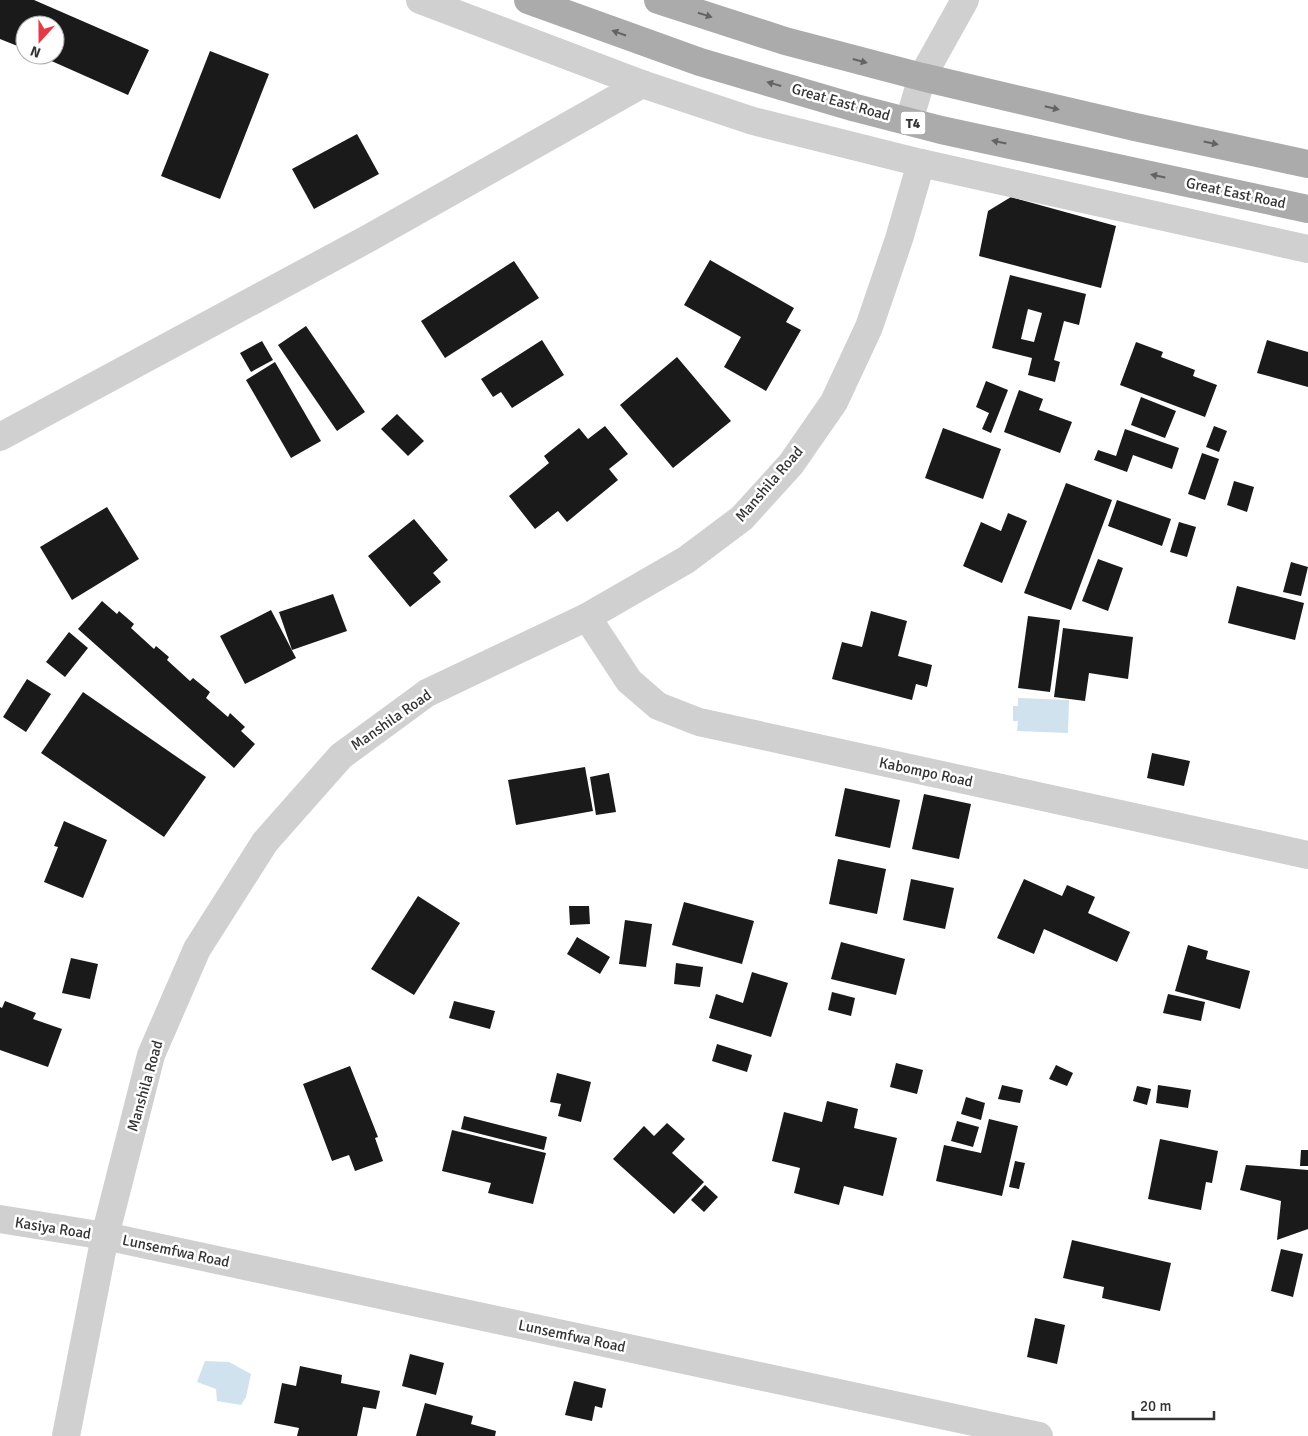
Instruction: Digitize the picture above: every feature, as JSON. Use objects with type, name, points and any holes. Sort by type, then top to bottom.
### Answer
[{"type":"main road","name":"Great East Road","points":[[528,0],[700,62],[941,130],[1308,209]]},
{"type":"main road","points":[[658,0],[785,41],[922,77],[1135,127],[1308,164]]},
{"type":"street","points":[[420,0],[642,84],[753,121],[921,163],[1308,249]]},
{"type":"street","points":[[909,121],[922,77],[964,0]]},
{"type":"street","points":[[0,437],[369,238],[642,84]]},
{"type":"street","name":"Manshila Road","points":[[66,1436],[105,1236],[150,1055],[198,949],[265,842],[341,756],[426,694],[587,616],[686,560],[742,518],[791,464],[834,402],[869,327],[899,239],[921,163]]},
{"type":"street","name":"Kabompo Road","points":[[587,616],[629,680],[658,706],[699,722],[1308,855]]},
{"type":"street","name":"Kasiya Road","points":[[0,1219],[105,1236]]},
{"type":"street","name":"Lunsemfwa Road","points":[[105,1236],[1039,1436]]},
{"type":"water","points":[[1018,698],[1069,700],[1068,733],[1017,731],[1018,721],[1013,721],[1013,706],[1018,706]]},
{"type":"water","points":[[205,1361],[229,1362],[251,1374],[246,1397],[241,1405],[217,1401],[216,1389],[197,1382]]},
{"type":"building","points":[[0,0],[34,0],[149,50],[128,95],[60,65],[65,65],[65,15],[15,15],[15,45],[0,39]]},
{"type":"building","points":[[210,51],[269,74],[220,199],[161,176]]},
{"type":"building","points":[[357,134],[379,174],[314,209],[292,169]]},
{"type":"building","points":[[1011,197],[1116,226],[1101,288],[979,256],[988,211]]},
{"type":"building","points":[[710,260],[794,308],[786,322],[801,330],[766,391],[724,367],[741,337],[684,305]]},
{"type":"building","points":[[514,261],[539,298],[445,358],[421,321]]},
{"type":"building","points":[[1010,275],[1086,294],[1079,325],[1064,321],[1054,360],[1060,362],[1055,382],[1028,375],[1032,358],[992,348]],"holes":[[[1028,309],[1042,313],[1034,342],[1021,339]]]},
{"type":"building","points":[[306,326],[365,412],[337,431],[278,345]]},
{"type":"building","points":[[542,340],[564,375],[512,408],[501,392],[493,397],[481,379]]},
{"type":"building","points":[[1267,340],[1308,352],[1308,387],[1257,373]]},
{"type":"building","points":[[262,341],[273,360],[251,372],[240,353]]},
{"type":"building","points":[[1136,342],[1163,352],[1161,357],[1195,370],[1193,376],[1217,385],[1205,417],[1120,385]]},
{"type":"building","points":[[677,357],[731,421],[673,468],[620,405]]},
{"type":"building","points":[[275,362],[321,441],[291,458],[246,380]]},
{"type":"building","points":[[986,381],[1008,390],[991,433],[982,429],[989,413],[976,407]]},
{"type":"building","points":[[1019,390],[1043,399],[1039,410],[1072,422],[1060,453],[1004,432]]},
{"type":"building","points":[[1141,397],[1176,411],[1165,438],[1131,425]]},
{"type":"building","points":[[397,414],[424,441],[408,456],[381,429]]},
{"type":"building","points":[[605,426],[628,454],[609,469],[618,480],[567,522],[558,511],[535,529],[509,496],[549,463],[544,456],[579,428],[588,439]]},
{"type":"building","points":[[1214,426],[1227,431],[1219,452],[1206,447]]},
{"type":"building","points":[[943,428],[1001,449],[983,499],[925,478]]},
{"type":"building","points":[[1125,429],[1179,448],[1172,469],[1133,455],[1127,472],[1094,460],[1098,450],[1116,456]]},
{"type":"building","points":[[1202,453],[1219,459],[1205,500],[1188,494]]},
{"type":"building","points":[[1234,481],[1254,487],[1247,512],[1227,505]]},
{"type":"building","points":[[1066,483],[1112,500],[1071,610],[1024,593]]},
{"type":"building","points":[[1117,500],[1171,519],[1162,546],[1108,526]]},
{"type":"building","points":[[107,507],[139,559],[72,600],[40,547]]},
{"type":"building","points":[[1008,513],[1027,521],[1002,583],[963,566],[981,522],[1001,531]]},
{"type":"building","points":[[414,519],[448,560],[433,573],[441,582],[410,607],[368,556]]},
{"type":"building","points":[[1179,522],[1196,527],[1187,557],[1170,552]]},
{"type":"building","points":[[1098,559],[1123,568],[1108,611],[1082,601]]},
{"type":"building","points":[[1291,562],[1308,567],[1301,596],[1283,592]]},
{"type":"building","points":[[1237,586],[1304,603],[1295,640],[1228,623]]},
{"type":"building","points":[[333,594],[347,631],[292,650],[279,612]]},
{"type":"building","points":[[102,601],[117,614],[119,611],[134,624],[131,628],[154,649],[156,646],[169,657],[167,660],[190,681],[193,678],[210,692],[206,698],[228,717],[230,713],[245,727],[241,731],[255,744],[234,768],[78,629]]},
{"type":"building","points":[[271,610],[296,658],[245,684],[220,636]]},
{"type":"building","points":[[871,611],[907,621],[898,656],[932,665],[927,687],[916,684],[912,700],[832,679],[842,642],[862,647]]},
{"type":"building","points":[[1028,616],[1060,620],[1050,692],[1018,688]]},
{"type":"building","points":[[1063,628],[1133,637],[1128,679],[1089,673],[1085,701],[1054,697]]},
{"type":"building","points":[[69,632],[88,648],[65,677],[46,662]]},
{"type":"building","points":[[27,679],[51,694],[26,732],[3,717]]},
{"type":"building","points":[[83,692],[206,777],[164,837],[41,753]]},
{"type":"building","points":[[1152,753],[1190,761],[1184,786],[1147,778]]},
{"type":"building","points":[[585,767],[593,811],[516,825],[508,780]]},
{"type":"building","points":[[609,773],[616,812],[596,815],[590,777]]},
{"type":"building","points":[[845,788],[900,800],[890,848],[835,836]]},
{"type":"building","points":[[924,794],[971,804],[959,859],[912,849]]},
{"type":"building","points":[[64,821],[107,840],[83,898],[44,882],[58,847],[54,846]]},
{"type":"building","points":[[838,859],[886,869],[877,914],[829,904]]},
{"type":"building","points":[[911,879],[954,888],[945,929],[903,920]]},
{"type":"building","points":[[1024,879],[1062,896],[1067,885],[1095,897],[1088,913],[1130,932],[1117,962],[1044,929],[1034,954],[997,938]]},
{"type":"building","points":[[418,896],[460,923],[414,995],[371,969]]},
{"type":"building","points":[[684,902],[754,921],[742,964],[672,945]]},
{"type":"building","points":[[569,906],[589,906],[590,924],[570,925]]},
{"type":"building","points":[[625,920],[652,924],[646,967],[619,964]]},
{"type":"building","points":[[577,937],[610,957],[600,974],[567,954]]},
{"type":"building","points":[[841,942],[905,959],[896,995],[831,979]]},
{"type":"building","points":[[1188,945],[1208,951],[1206,959],[1250,971],[1240,1009],[1175,991]]},
{"type":"building","points":[[71,958],[98,964],[90,999],[62,993]]},
{"type":"building","points":[[676,963],[703,967],[700,987],[674,984]]},
{"type":"building","points":[[752,972],[788,983],[771,1037],[709,1018],[716,994],[743,1003]]},
{"type":"building","points":[[832,992],[855,998],[851,1016],[828,1010]]},
{"type":"building","points":[[1168,994],[1205,1002],[1201,1021],[1163,1013]]},
{"type":"building","points":[[5,1001],[36,1013],[33,1019],[62,1029],[48,1067],[0,1050],[0,1007],[2,1008]]},
{"type":"building","points":[[454,1001],[495,1011],[490,1029],[449,1018]]},
{"type":"building","points":[[717,1044],[752,1055],[747,1072],[712,1061]]},
{"type":"building","points":[[896,1063],[923,1070],[917,1094],[890,1087]]},
{"type":"building","points":[[1056,1065],[1073,1073],[1067,1086],[1049,1079]]},
{"type":"building","points":[[350,1066],[378,1137],[375,1138],[383,1161],[355,1171],[349,1155],[332,1161],[303,1084]]},
{"type":"building","points":[[557,1073],[591,1082],[581,1122],[558,1116],[561,1104],[550,1102]]},
{"type":"building","points":[[1002,1085],[1023,1090],[1020,1103],[998,1099]]},
{"type":"building","points":[[1158,1085],[1191,1090],[1188,1108],[1156,1103]]},
{"type":"building","points":[[1137,1086],[1151,1089],[1147,1105],[1133,1101]]},
{"type":"building","points":[[966,1097],[985,1103],[981,1120],[961,1114]]},
{"type":"building","points":[[827,1101],[858,1109],[854,1128],[897,1138],[883,1196],[844,1186],[839,1205],[794,1193],[800,1168],[772,1161],[784,1112],[822,1122]]},
{"type":"building","points":[[464,1116],[547,1137],[544,1150],[461,1129]]},
{"type":"building","points":[[989,1119],[1018,1126],[1002,1196],[936,1181],[944,1145],[981,1153]]},
{"type":"building","points":[[957,1121],[979,1127],[973,1147],[951,1141]]},
{"type":"building","points":[[667,1123],[685,1139],[672,1153],[704,1182],[674,1214],[613,1159],[644,1126],[654,1136]]},
{"type":"building","points":[[452,1130],[546,1153],[533,1204],[488,1193],[491,1183],[442,1171]]},
{"type":"building","points":[[1160,1139],[1218,1151],[1212,1183],[1206,1182],[1201,1210],[1148,1199]]},
{"type":"building","points":[[1301,1150],[1308,1150],[1308,1166],[1300,1166]]},
{"type":"building","points":[[1015,1161],[1025,1163],[1019,1189],[1009,1187]]},
{"type":"building","points":[[1246,1165],[1308,1170],[1308,1229],[1277,1240],[1281,1201],[1240,1190]]},
{"type":"building","points":[[705,1185],[718,1197],[704,1212],[691,1200]]},
{"type":"building","points":[[1072,1240],[1171,1263],[1160,1311],[1102,1298],[1104,1287],[1063,1278]]},
{"type":"building","points":[[1281,1249],[1303,1254],[1293,1297],[1271,1291]]},
{"type":"building","points":[[1035,1318],[1065,1325],[1057,1364],[1027,1357]]},
{"type":"building","points":[[410,1354],[444,1363],[436,1395],[402,1386]]},
{"type":"building","points":[[300,1366],[342,1375],[341,1383],[380,1391],[376,1409],[363,1407],[357,1436],[297,1436],[299,1428],[274,1423],[282,1383],[296,1386]]},
{"type":"building","points":[[574,1381],[606,1389],[602,1408],[595,1406],[592,1421],[565,1415]]},
{"type":"building","points":[[425,1403],[473,1416],[471,1424],[496,1431],[495,1436],[416,1436]]}]
